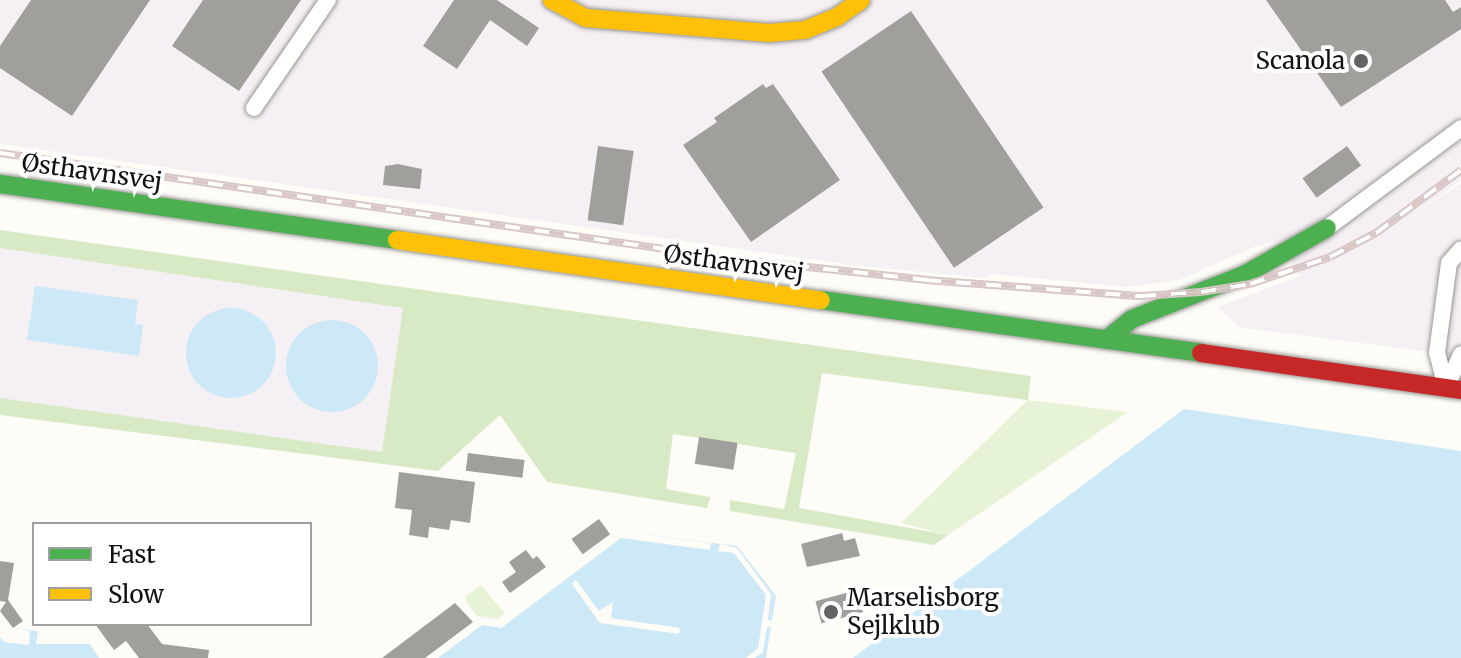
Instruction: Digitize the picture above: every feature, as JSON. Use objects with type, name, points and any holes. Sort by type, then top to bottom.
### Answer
[{"type":"street","points":[[254,108],[328,0]]},
{"type":"street","points":[[552,0],[586,18],[769,33],[805,30],[837,17],[861,0]]},
{"type":"street","points":[[1106,340],[1132,319],[1246,274],[1327,228],[1461,128]]},
{"type":"street","name":"Østhavnsvej","points":[[0,184],[1454,389]]},
{"type":"street","points":[[1454,389],[1437,353],[1449,263],[1461,249]]},
{"type":"street","points":[[1454,389],[1461,354]]},
{"type":"shaded area","points":[[0,0],[1461,0],[1461,180],[1408,219],[1461,183],[1461,356],[1238,327],[1218,307],[1300,276],[1282,240],[1256,246],[1179,280],[1126,287],[992,274],[984,278],[860,266],[0,144]]},
{"type":"shaded area","points":[[0,248],[404,305],[383,453],[0,399]]},
{"type":"green space","points":[[0,230],[1031,376],[1028,400],[822,373],[799,508],[948,535],[934,545],[730,511],[730,500],[784,509],[796,453],[673,434],[666,489],[710,497],[707,508],[547,482],[500,415],[438,471],[0,415],[0,398],[382,452],[403,308],[0,248]]},
{"type":"green space","points":[[1028,400],[1128,412],[948,535],[901,523]]},
{"type":"green space","points":[[481,585],[505,614],[498,619],[477,616],[467,603],[465,597]]},
{"type":"water","points":[[35,286],[138,300],[135,324],[143,325],[139,356],[27,340]]},
{"type":"water","points":[[222,308],[240,308],[256,315],[269,328],[276,344],[276,362],[269,378],[256,391],[240,398],[222,398],[206,391],[193,378],[186,362],[186,344],[193,328],[206,315]]},
{"type":"water","points":[[332,320],[349,324],[364,334],[374,349],[378,366],[374,383],[364,398],[349,408],[332,412],[315,408],[300,398],[290,383],[286,366],[290,349],[300,334],[315,324]]},
{"type":"water","points":[[1184,409],[1461,451],[1461,658],[853,658]]},
{"type":"water","points":[[618,531],[737,546],[776,596],[766,658],[425,658],[479,618],[500,620]]},
{"type":"water","points":[[0,611],[13,628],[38,631],[36,644],[90,644],[99,658],[0,658]]},
{"type":"pier","points":[[618,531],[711,543],[710,550],[621,538],[501,628],[482,625],[438,658],[425,658],[479,618],[500,620]]},
{"type":"pier","points":[[720,544],[737,548],[771,594],[768,620],[772,621],[771,627],[767,627],[763,652],[755,658],[746,658],[758,648],[766,595],[734,553],[718,551]]},
{"type":"pier","points":[[576,580],[599,611],[613,602],[611,618],[680,628],[679,634],[600,623],[572,584]]},
{"type":"pier","points":[[0,611],[13,628],[30,631],[29,645],[4,642],[0,637]]},
{"type":"building","points":[[31,0],[150,0],[72,116],[0,68],[0,46]]},
{"type":"building","points":[[203,0],[301,0],[239,91],[172,46]]},
{"type":"building","points":[[454,0],[497,0],[539,28],[527,46],[490,20],[457,69],[423,46]]},
{"type":"building","name":"Scanola","points":[[1266,0],[1445,0],[1453,12],[1461,7],[1461,29],[1341,107]]},
{"type":"building","points":[[911,11],[1044,207],[954,268],[821,71]]},
{"type":"building","points":[[763,84],[766,88],[773,84],[840,180],[751,242],[683,145],[717,122],[714,118]]},
{"type":"building","points":[[598,146],[634,151],[623,225],[588,220]]},
{"type":"building","points":[[1347,146],[1361,165],[1317,198],[1303,178]]},
{"type":"building","points":[[398,164],[422,169],[420,189],[383,185],[385,166]]},
{"type":"building","points":[[699,437],[738,443],[733,470],[695,464]]},
{"type":"building","points":[[468,453],[525,460],[522,478],[466,471]]},
{"type":"building","points":[[399,472],[475,482],[470,523],[451,520],[449,530],[429,527],[428,538],[409,535],[412,510],[395,508]]},
{"type":"building","points":[[599,519],[610,534],[583,554],[571,539]]},
{"type":"building","points":[[842,533],[844,541],[855,538],[860,556],[807,567],[801,544]]},
{"type":"building","points":[[526,550],[533,559],[537,556],[546,567],[510,593],[502,582],[516,572],[509,562]]},
{"type":"building","points":[[0,561],[14,563],[8,600],[23,621],[13,628],[0,611],[6,602],[0,601]]},
{"type":"building","points":[[857,590],[863,612],[821,623],[815,601]]},
{"type":"building","points":[[455,603],[473,622],[425,658],[382,658]]},
{"type":"building","points":[[96,626],[148,626],[162,644],[209,650],[208,658],[139,658],[126,641],[114,650]]},
{"type":"railway","points":[[0,153],[734,259],[926,280],[1141,296],[1201,292],[1250,284],[1330,257],[1376,233],[1461,170]]},
{"type":"traffic: fast","points":[[0,184],[397,240]]},
{"type":"traffic: fast","points":[[1106,340],[1132,319],[1246,274],[1327,228]]},
{"type":"traffic: fast","points":[[821,300],[1201,353]]},
{"type":"traffic: slow","points":[[552,0],[586,18],[769,33],[805,30],[837,17],[861,0]]},
{"type":"traffic: slow","points":[[397,240],[821,300]]},
{"type":"traffic: jam","points":[[1201,353],[1461,390]]},
{"type":"place","name":"Scanola","points":[[1361,61]]},
{"type":"place","name":"Marselisborg Sejlklub","points":[[831,612]]}]
